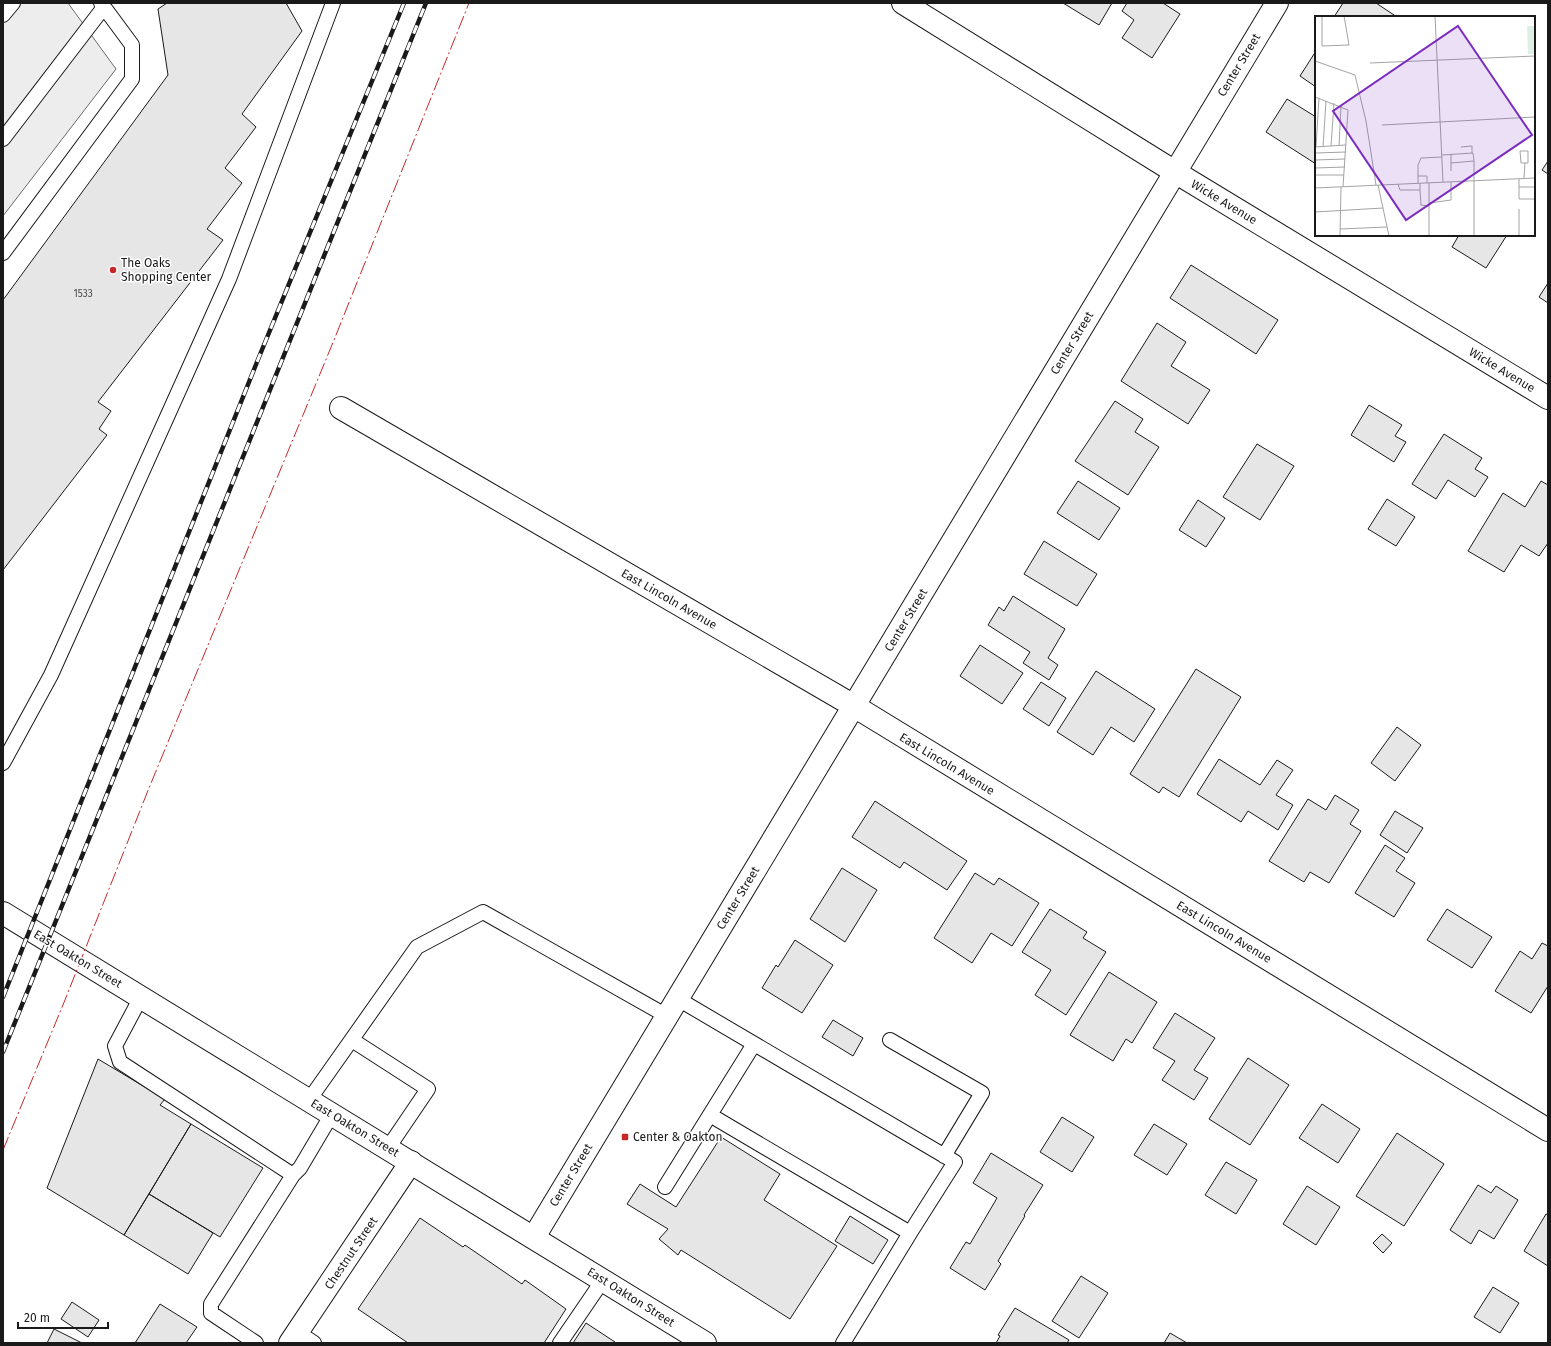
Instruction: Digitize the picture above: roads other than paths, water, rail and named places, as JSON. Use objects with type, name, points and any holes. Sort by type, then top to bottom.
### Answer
[{"type":"street","name":"Wicke Avenue","points":[[903,3],[1175,172],[1548,398]]},
{"type":"street","name":"Center Street","points":[[534,1237],[1277,3]]},
{"type":"street","name":"East Lincoln Avenue","points":[[341,408],[854,706],[1548,1130]]},
{"type":"street","name":"East Oakton Street","points":[[3,913],[705,1343]]},
{"type":"street","name":"Chestnut Street","points":[[300,1339],[411,1162]]},
{"type":"lane","points":[[3,15],[13,3]]},
{"type":"lane","points":[[3,764],[51,675],[229,279],[333,3]]},
{"type":"lane","points":[[3,139],[103,5],[132,45],[132,79],[3,253]]},
{"type":"lane","points":[[309,1100],[417,947],[483,912],[672,1008],[754,1044],[955,1162],[910,1233],[844,1343]]},
{"type":"lane","points":[[141,997],[115,1046],[120,1062],[293,1175]]},
{"type":"lane","points":[[352,1040],[428,1089],[388,1148]]},
{"type":"lane","points":[[890,1040],[982,1094],[944,1156]]},
{"type":"lane","points":[[665,1187],[754,1044]]},
{"type":"lane","points":[[256,1343],[211,1313],[211,1304],[293,1175],[300,1168],[332,1114]]},
{"type":"lane","points":[[710,1115],[910,1233]]},
{"type":"lane","points":[[560,1343],[602,1280]]},
{"type":"railway","points":[[3,997],[257,362],[404,3]]},
{"type":"railway","points":[[3,1052],[426,3]]},
{"type":"place","name":"The Oaks Shopping Center","points":[[113,270]]},
{"type":"place","name":"Center & Oakton","points":[[625,1137]]}]
